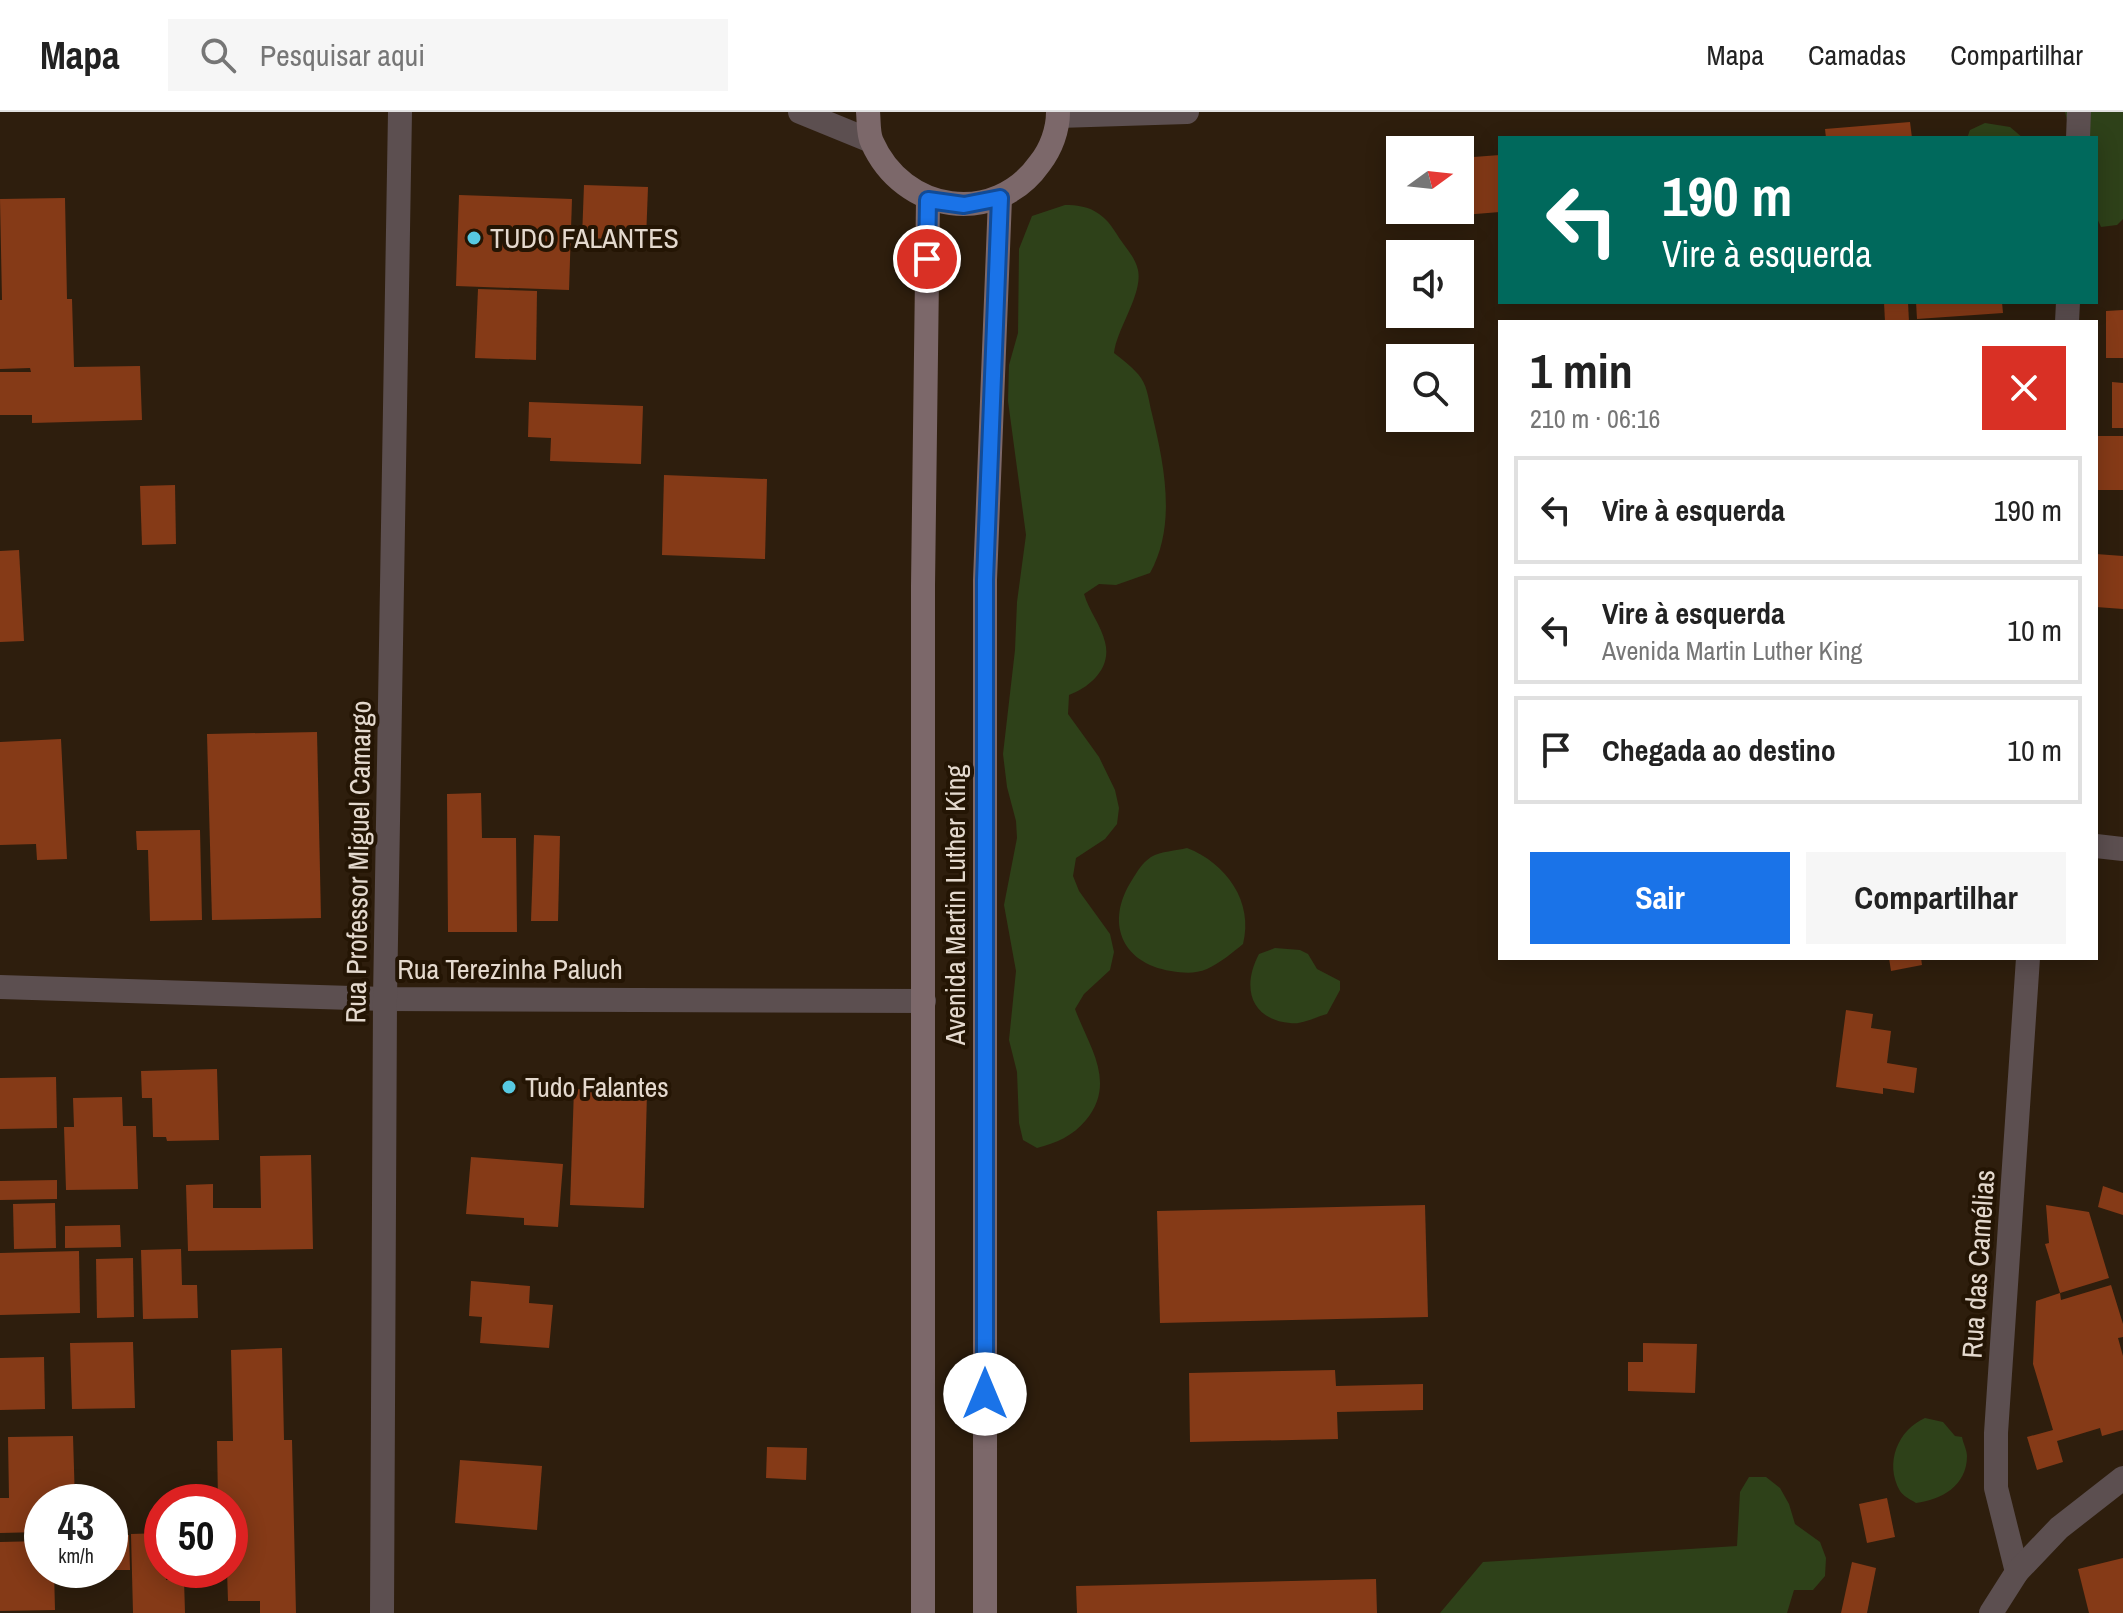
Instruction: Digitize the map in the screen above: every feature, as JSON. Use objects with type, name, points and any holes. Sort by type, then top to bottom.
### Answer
[{"type":"main road","points":[[868,112],[871,141],[893,176],[928,200],[964,205],[1000,198],[1029,179],[1050,150],[1058,114]]},
{"type":"main road","name":"Avenida Martin Luther King","points":[[985,1613],[985,580],[1000,198]]},
{"type":"main road","name":"Avenida Martin Luther King","points":[[923,1613],[923,586],[928,200]]},
{"type":"street","name":"Rua Professor Miguel Camargo","points":[[382,1613],[385,999],[400,112]]},
{"type":"street","points":[[800,112],[871,141]]},
{"type":"street","points":[[1058,114],[1187,112]]},
{"type":"street","points":[[2078,136],[2079,112]]},
{"type":"street","points":[[2098,846],[2123,849]]},
{"type":"street","name":"Rua das Camélias","points":[[2017,1572],[1996,1488],[1996,1433],[2028,960]]},
{"type":"street","name":"Rua Terezinha Paluch","points":[[0,987],[385,999],[924,1001]]},
{"type":"street","points":[[1991,1613],[2017,1572],[2059,1528],[2123,1478]]},
{"type":"green space","points":[[2065,112],[2123,112],[2123,219],[2117,225],[2101,227],[2098,220],[2098,136],[2071,136]]},
{"type":"green space","points":[[1985,123],[2010,127],[2021,136],[1968,136],[1970,130]]},
{"type":"green space","points":[[1065,205],[1088,208],[1100,215],[1132,255],[1138,270],[1137,290],[1114,353],[1138,375],[1147,391],[1164,474],[1166,515],[1158,554],[1150,573],[1116,585],[1099,584],[1084,594],[1103,636],[1105,660],[1091,682],[1069,695],[1068,714],[1099,757],[1115,790],[1119,808],[1117,824],[1105,839],[1076,858],[1073,876],[1079,891],[1110,934],[1114,952],[1110,970],[1084,994],[1075,1009],[1093,1051],[1100,1078],[1095,1106],[1070,1135],[1037,1148],[1023,1140],[1019,1123],[1017,1072],[1009,1040],[1016,971],[1004,905],[1017,838],[1003,754],[1026,535],[1008,401],[1009,365],[1018,333],[1019,249],[1032,216]]},
{"type":"green space","points":[[1187,848],[1214,863],[1234,886],[1244,913],[1245,928],[1243,944],[1235,951],[1207,969],[1189,973],[1154,967],[1140,959],[1130,950],[1119,925],[1124,896],[1142,865],[1155,855]]},
{"type":"green space","points":[[1275,948],[1300,950],[1308,954],[1317,969],[1340,981],[1340,990],[1327,1014],[1290,1023],[1265,1015],[1258,1008],[1251,989],[1254,966],[1259,954]]},
{"type":"green space","points":[[1925,1418],[1943,1422],[1955,1436],[1962,1437],[1967,1456],[1966,1467],[1963,1476],[1951,1490],[1935,1499],[1916,1503],[1900,1491],[1895,1480],[1894,1459],[1896,1448],[1907,1431]]},
{"type":"green space","points":[[1749,1477],[1766,1477],[1780,1488],[1795,1524],[1820,1542],[1826,1558],[1825,1576],[1813,1590],[1794,1590],[1787,1613],[1440,1613],[1483,1562],[1737,1546],[1740,1492]]},
{"type":"building","points":[[1910,122],[1912,136],[1826,136],[1825,129]]},
{"type":"building","points":[[1498,155],[1498,212],[1474,214],[1474,157]]},
{"type":"building","points":[[584,185],[648,187],[646,240],[582,238]]},
{"type":"building","points":[[459,195],[572,199],[569,290],[456,286]]},
{"type":"building","points":[[65,198],[67,299],[72,299],[74,367],[140,366],[142,420],[32,423],[32,415],[0,415],[0,372],[31,372],[30,368],[0,369],[0,199]]},
{"type":"building","points":[[478,289],[537,291],[536,360],[475,358]]},
{"type":"building","points":[[1884,304],[1908,304],[1909,320],[1885,320]]},
{"type":"building","points":[[1916,304],[2002,304],[2003,313],[1917,319]]},
{"type":"building","points":[[2123,310],[2123,358],[2106,358],[2106,311]]},
{"type":"building","points":[[2112,382],[2123,383],[2123,428],[2112,428]]},
{"type":"building","points":[[529,402],[643,406],[641,464],[550,461],[551,438],[528,437]]},
{"type":"building","points":[[2098,436],[2123,436],[2123,490],[2098,490]]},
{"type":"building","points":[[664,475],[767,479],[765,559],[662,555]]},
{"type":"building","points":[[175,485],[176,544],[142,545],[140,486]]},
{"type":"building","points":[[19,550],[24,641],[0,642],[0,551]]},
{"type":"building","points":[[2098,554],[2123,556],[2123,609],[2098,607]]},
{"type":"building","points":[[317,732],[321,918],[212,920],[207,734]]},
{"type":"building","points":[[61,739],[67,859],[37,860],[36,844],[0,845],[0,742]]},
{"type":"building","points":[[481,793],[482,838],[516,838],[517,932],[448,932],[447,794]]},
{"type":"building","points":[[200,830],[202,920],[150,921],[148,850],[137,850],[136,831]]},
{"type":"building","points":[[534,835],[560,836],[558,921],[531,921]]},
{"type":"building","points":[[1889,960],[1921,960],[1922,965],[1891,971]]},
{"type":"building","points":[[1846,1010],[1873,1014],[1871,1028],[1891,1031],[1887,1063],[1917,1068],[1914,1093],[1883,1088],[1883,1094],[1836,1087]]},
{"type":"building","points":[[217,1069],[219,1140],[167,1141],[166,1137],[153,1137],[152,1098],[142,1098],[141,1071]]},
{"type":"building","points":[[56,1077],[57,1128],[0,1129],[0,1078]]},
{"type":"building","points":[[574,1089],[647,1092],[644,1208],[570,1205]]},
{"type":"building","points":[[122,1097],[123,1126],[136,1126],[138,1189],[66,1190],[64,1127],[74,1127],[73,1098]]},
{"type":"building","points":[[311,1155],[313,1249],[188,1251],[186,1185],[213,1184],[213,1208],[261,1208],[260,1156]]},
{"type":"building","points":[[471,1157],[563,1164],[558,1227],[524,1225],[524,1218],[466,1214]]},
{"type":"building","points":[[57,1180],[57,1199],[0,1200],[0,1181]]},
{"type":"building","points":[[2103,1186],[2123,1193],[2123,1215],[2098,1207]]},
{"type":"building","points":[[55,1203],[56,1248],[14,1249],[13,1204]]},
{"type":"building","points":[[1425,1205],[1428,1317],[1160,1323],[1157,1211]]},
{"type":"building","points":[[2046,1205],[2089,1212],[2109,1278],[2060,1293],[2045,1244],[2049,1243]]},
{"type":"building","points":[[120,1225],[121,1247],[65,1248],[65,1226]]},
{"type":"building","points":[[181,1249],[182,1285],[197,1285],[198,1318],[143,1319],[141,1250]]},
{"type":"building","points":[[79,1251],[80,1313],[0,1315],[0,1253]]},
{"type":"building","points":[[133,1258],[134,1317],[97,1318],[96,1259]]},
{"type":"building","points":[[471,1281],[530,1286],[529,1303],[553,1305],[549,1348],[480,1343],[482,1317],[469,1316]]},
{"type":"building","points":[[2111,1285],[2123,1324],[2123,1337],[2118,1338],[2123,1356],[2123,1430],[2102,1436],[2100,1428],[2057,1441],[2063,1462],[2037,1470],[2027,1437],[2053,1430],[2033,1364],[2036,1301],[2060,1293],[2061,1300]]},
{"type":"building","points":[[133,1342],[135,1408],[72,1409],[70,1343]]},
{"type":"building","points":[[1643,1343],[1697,1344],[1695,1393],[1628,1391],[1628,1362],[1643,1362]]},
{"type":"building","points":[[282,1348],[284,1440],[292,1440],[296,1613],[260,1613],[260,1601],[228,1601],[228,1588],[248,1588],[248,1484],[218,1484],[217,1441],[233,1441],[231,1350]]},
{"type":"building","points":[[44,1357],[45,1409],[0,1410],[0,1358]]},
{"type":"building","points":[[1335,1370],[1336,1386],[1423,1384],[1423,1410],[1337,1412],[1338,1439],[1190,1442],[1189,1373]]},
{"type":"building","points":[[73,1436],[74,1484],[24,1484],[24,1532],[0,1533],[0,1498],[9,1498],[8,1437]]},
{"type":"building","points":[[767,1447],[807,1448],[806,1480],[766,1478]]},
{"type":"building","points":[[460,1460],[542,1466],[537,1530],[455,1523]]},
{"type":"building","points":[[1887,1498],[1895,1537],[1867,1543],[1859,1504]]},
{"type":"building","points":[[131,1534],[144,1534],[144,1588],[184,1588],[185,1613],[133,1613]]},
{"type":"building","points":[[128,1535],[129,1535],[128,1570]]},
{"type":"building","points":[[24,1541],[24,1588],[54,1588],[55,1610],[0,1611],[0,1542]]},
{"type":"building","points":[[2123,1558],[2123,1613],[2089,1613],[2078,1569]]},
{"type":"building","points":[[1852,1562],[1876,1568],[1867,1613],[1841,1613]]},
{"type":"building","points":[[1376,1579],[1377,1613],[1077,1613],[1076,1586]]},
{"type":"place","name":"TUDO FALANTES","points":[[474,238]]},
{"type":"place","name":"Tudo Falantes","points":[[509,1087]]},
{"type":"route","points":[[927,259],[928,200],[964,205],[1000,198],[985,580],[985,1394]]}]
